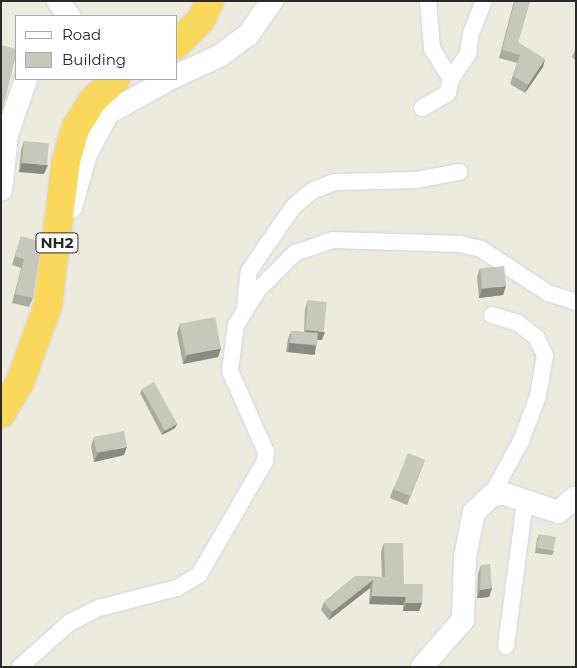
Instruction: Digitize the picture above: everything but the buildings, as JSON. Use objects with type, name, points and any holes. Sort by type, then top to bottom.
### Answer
[{"type":"highway","points":[[178,43],[202,20],[210,1]]},
{"type":"highway","name":"NH2","points":[[1,414],[20,382],[48,305],[66,161],[80,121],[92,101],[115,80]]},
{"type":"street","points":[[58,1],[68,15]]},
{"type":"street","points":[[178,75],[221,55],[248,35],[272,1]]},
{"type":"street","points":[[428,1],[432,48],[452,79]]},
{"type":"street","points":[[422,108],[448,93],[452,79],[468,54],[470,33],[484,1]]},
{"type":"street","points":[[1,190],[7,135],[26,80]]},
{"type":"street","points":[[48,305],[74,189],[96,132],[108,113],[168,80]]},
{"type":"street","points":[[245,310],[249,271],[293,207],[312,191],[334,182],[416,180],[459,172]]},
{"type":"street","points":[[20,667],[69,623],[107,605],[177,588],[199,575],[265,461],[266,452],[230,371],[230,348],[245,310],[272,272],[295,252],[334,240],[460,244],[481,249],[548,292],[576,302]]},
{"type":"street","points":[[422,667],[464,620],[468,528],[474,512],[491,496],[522,441],[538,396],[545,356],[537,338],[518,322],[492,315]]},
{"type":"street","points":[[491,496],[502,493],[558,512],[576,497]]},
{"type":"street","points":[[506,646],[525,502]]}]
